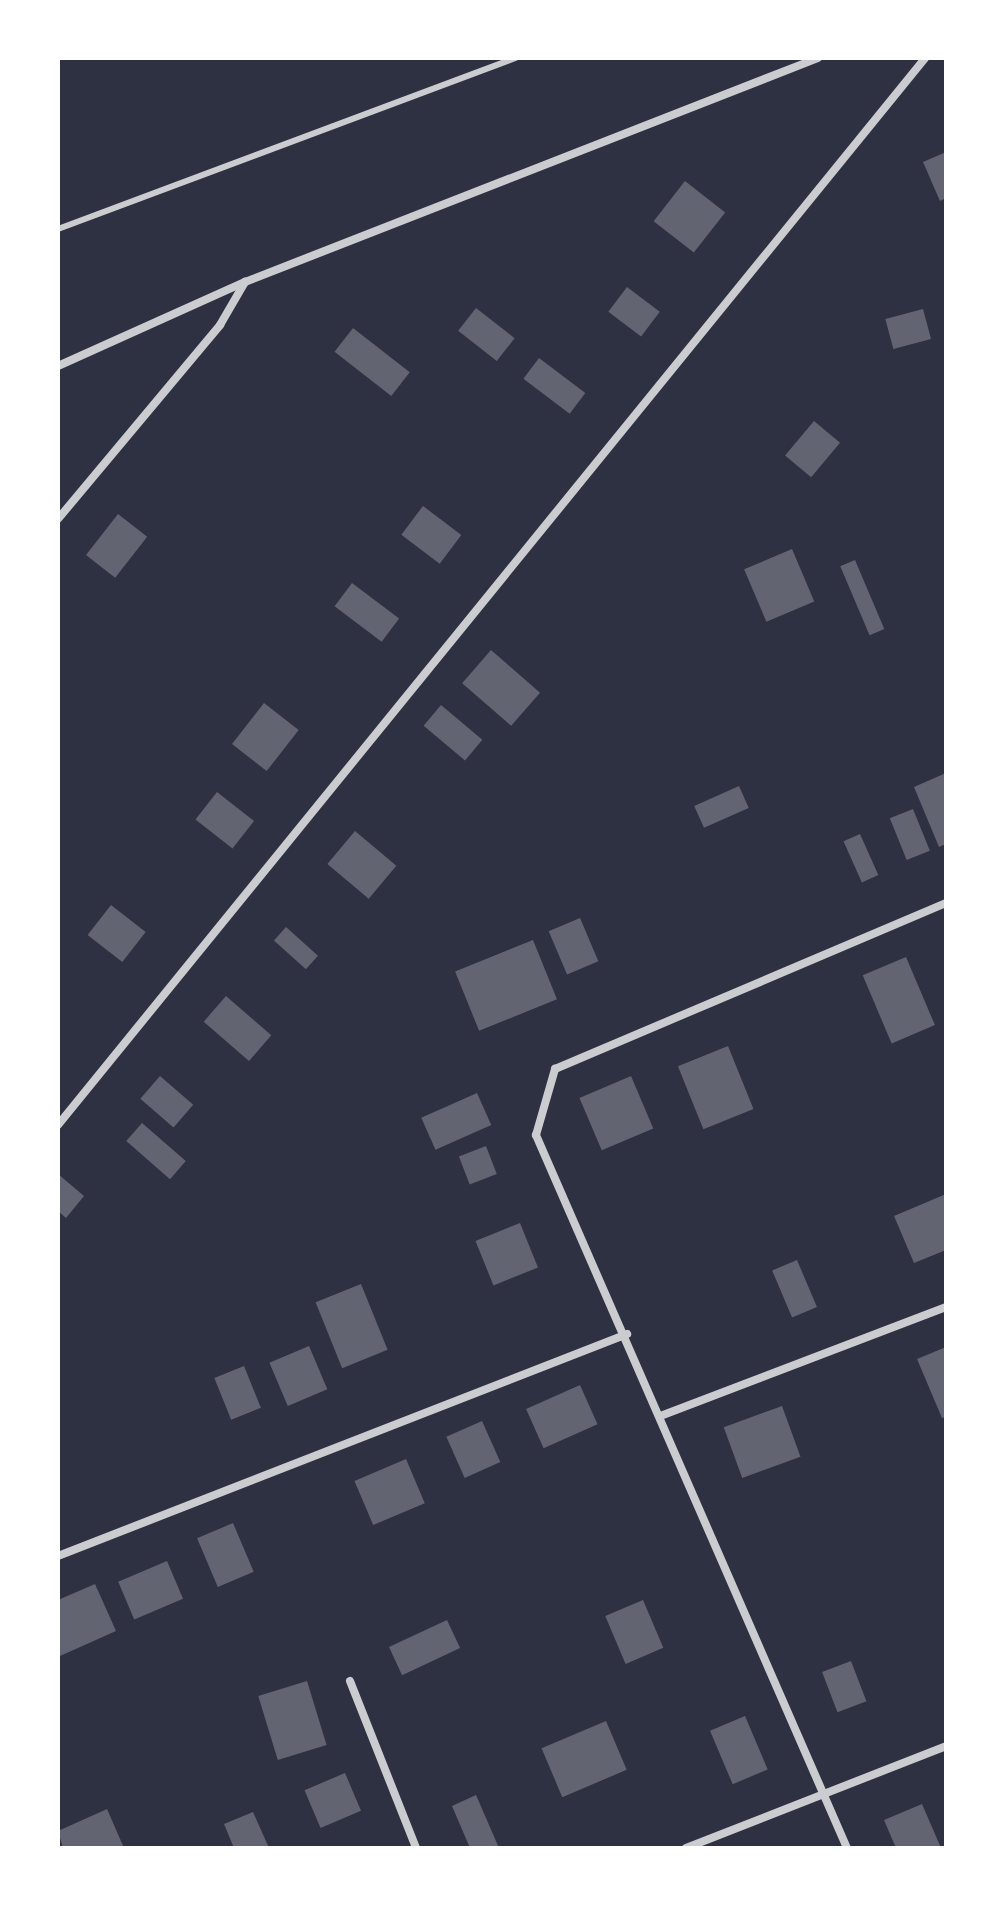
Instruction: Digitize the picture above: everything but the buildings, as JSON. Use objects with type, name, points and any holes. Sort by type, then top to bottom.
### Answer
[{"type":"street","points":[[58,366],[245,282],[818,58]]},
{"type":"street","points":[[58,1125],[925,58]]},
{"type":"street","points":[[58,519],[220,325],[245,282]]},
{"type":"street","points":[[847,1848],[663,1415],[536,1135],[555,1069],[946,903]]},
{"type":"street","points":[[663,1415],[946,1307]]},
{"type":"street","points":[[58,1556],[627,1334]]},
{"type":"street","points":[[350,1681],[416,1848]]},
{"type":"street","points":[[686,1848],[824,1790],[946,1746]]},
{"type":"lane","points":[[58,229],[516,58]]}]
